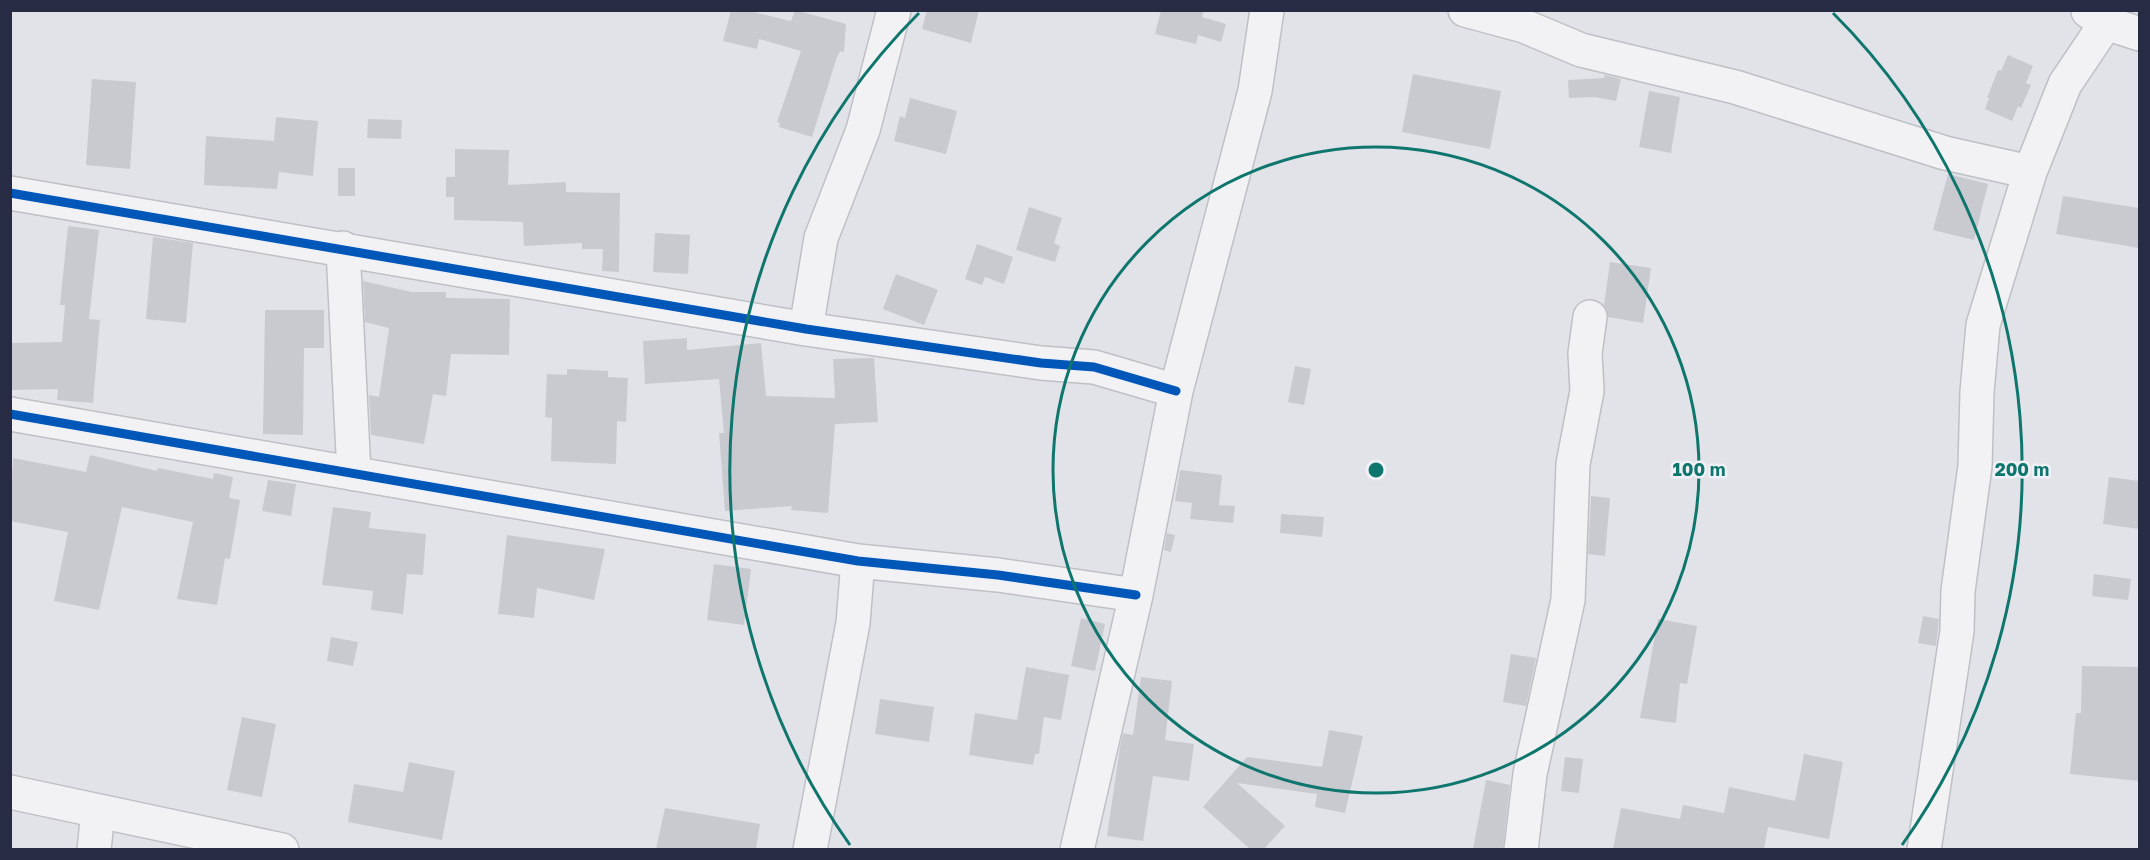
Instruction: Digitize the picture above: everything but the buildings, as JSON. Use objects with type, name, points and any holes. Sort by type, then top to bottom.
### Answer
[{"type":"street","points":[[806,329],[821,238],[863,130],[894,10]]},
{"type":"street","points":[[1077,849],[1136,595],[1176,391],[1255,91],[1267,10]]},
{"type":"street","points":[[1465,10],[1524,26],[1581,50],[1735,87],[1945,153],[2030,172]]},
{"type":"street","points":[[1924,849],[1957,631],[1958,591],[1974,466],[1983,325],[2030,172],[2065,84],[2096,17],[2139,34]]},
{"type":"street","points":[[10,193],[343,248],[806,329],[1041,363],[1094,367],[1176,391]]},
{"type":"street","points":[[343,248],[354,474]]},
{"type":"street","points":[[1521,849],[1530,774],[1568,600],[1573,464],[1587,392],[1585,353],[1590,316]]},
{"type":"street","points":[[10,414],[858,561],[998,575],[1136,595]]},
{"type":"street","points":[[810,849],[853,623],[858,561]]},
{"type":"street","points":[[10,792],[282,849]]},
{"type":"street","points":[[94,849],[98,811]]},
{"type":"cycle path","points":[[10,193],[806,329],[1041,363],[1094,367],[1176,391]]},
{"type":"cycle path","points":[[10,414],[858,561],[998,575],[1136,595]]}]
